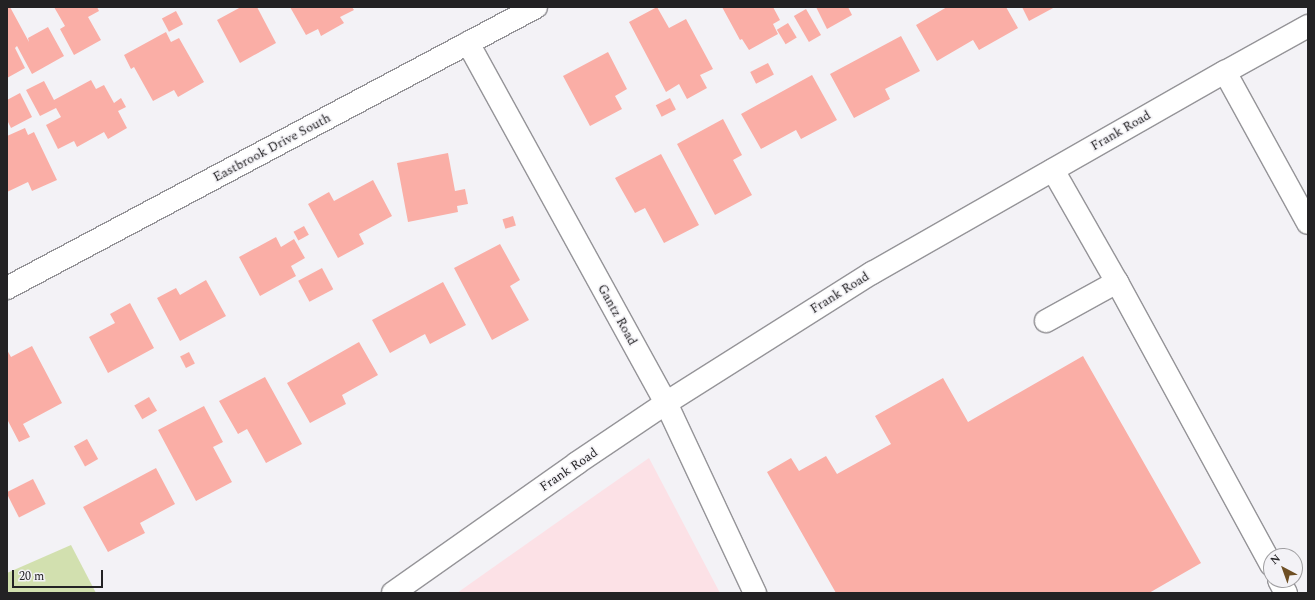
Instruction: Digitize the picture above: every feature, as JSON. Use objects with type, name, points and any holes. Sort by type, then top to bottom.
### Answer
[{"type":"main road","name":"Eastbrook Drive South","points":[[7,288],[536,7]]},
{"type":"main road","name":"Frank Road","points":[[393,593],[666,403],[872,274],[1308,26]]},
{"type":"main road","name":"Gantz Road","points":[[468,43],[666,403],[755,593]]},
{"type":"main road","points":[[1225,72],[1308,223]]},
{"type":"main road","points":[[1053,170],[1117,282],[1263,550]]},
{"type":"main road","points":[[1046,321],[1117,282]]},
{"type":"shaded area","points":[[649,458],[720,593],[457,593],[603,490]]},
{"type":"green space","points":[[71,545],[96,593],[7,593],[7,573]]},
{"type":"building","points":[[7,7],[10,7],[29,42],[28,38],[48,27],[64,56],[32,74],[17,46],[15,48],[25,68],[7,78]]},
{"type":"building","points":[[54,7],[97,7],[99,11],[88,17],[101,40],[74,55],[60,29],[65,26]]},
{"type":"building","points":[[241,7],[257,7],[276,43],[240,63],[217,20]]},
{"type":"building","points":[[290,7],[352,7],[354,10],[340,17],[344,23],[321,36],[318,29],[306,35]]},
{"type":"building","points":[[657,7],[669,28],[686,19],[713,69],[700,75],[707,88],[687,99],[679,84],[666,92],[629,22]]},
{"type":"building","points":[[722,7],[773,7],[780,20],[773,24],[778,34],[749,50],[742,39],[740,40]]},
{"type":"building","points":[[816,7],[848,7],[852,15],[827,29]]},
{"type":"building","points":[[947,7],[1006,7],[1018,28],[979,50],[973,40],[937,61],[916,25]]},
{"type":"building","points":[[1022,7],[1055,7],[1029,21]]},
{"type":"building","points":[[806,9],[821,35],[809,42],[794,16]]},
{"type":"building","points":[[176,11],[183,24],[169,32],[162,19]]},
{"type":"building","points":[[788,23],[797,38],[786,44],[777,30]]},
{"type":"building","points":[[166,32],[171,42],[179,38],[204,82],[178,97],[174,90],[153,101],[134,67],[131,69],[124,55]]},
{"type":"building","points":[[901,36],[920,71],[885,89],[890,99],[854,118],[830,74]]},
{"type":"building","points":[[608,52],[627,89],[615,96],[622,109],[590,126],[563,76]]},
{"type":"building","points":[[768,63],[774,75],[756,84],[750,72]]},
{"type":"building","points":[[812,75],[837,120],[801,139],[796,130],[761,149],[741,114]]},
{"type":"building","points":[[91,80],[96,89],[104,85],[114,103],[121,98],[126,107],[118,111],[127,128],[108,139],[104,132],[77,147],[74,141],[58,149],[46,125],[61,117],[56,108],[40,116],[26,90],[44,81],[54,100]]},
{"type":"building","points":[[20,93],[32,117],[11,128],[7,120],[7,100]]},
{"type":"building","points":[[670,98],[676,110],[662,117],[656,105]]},
{"type":"building","points":[[723,119],[742,155],[733,160],[752,195],[715,215],[677,144]]},
{"type":"building","points":[[25,128],[28,135],[34,132],[57,180],[32,191],[28,182],[7,192],[7,136]]},
{"type":"building","points":[[448,153],[455,191],[465,189],[468,204],[457,206],[458,212],[408,222],[397,163]]},
{"type":"building","points":[[661,154],[699,225],[664,243],[645,208],[635,213],[615,178]]},
{"type":"building","points":[[373,180],[392,216],[359,234],[364,244],[338,258],[308,204],[329,192],[334,201]]},
{"type":"building","points":[[513,216],[516,226],[505,229],[502,219]]},
{"type":"building","points":[[304,226],[309,235],[298,241],[294,232]]},
{"type":"building","points":[[276,237],[281,247],[294,239],[305,258],[291,266],[296,276],[260,296],[239,257]]},
{"type":"building","points":[[500,244],[520,280],[510,286],[529,320],[492,340],[454,268]]},
{"type":"building","points":[[322,268],[333,289],[309,302],[298,281]]},
{"type":"building","points":[[206,280],[226,316],[180,341],[157,298],[176,288],[180,295]]},
{"type":"building","points":[[443,282],[466,325],[430,344],[425,334],[390,353],[372,320]]},
{"type":"building","points":[[130,303],[154,348],[108,373],[89,337],[115,323],[110,314]]},
{"type":"building","points":[[359,342],[378,375],[342,395],[346,404],[310,423],[287,383]]},
{"type":"building","points":[[32,346],[62,403],[23,424],[30,437],[19,442],[7,419],[7,350],[11,357]]},
{"type":"building","points":[[189,352],[195,364],[186,368],[180,357]]},
{"type":"building","points":[[1083,356],[1201,563],[1149,593],[836,593],[767,472],[791,458],[799,471],[826,456],[837,474],[891,444],[875,416],[943,378],[968,422]]},
{"type":"building","points":[[265,377],[302,444],[266,463],[247,429],[238,434],[219,401]]},
{"type":"building","points":[[149,397],[157,411],[142,419],[134,405]]},
{"type":"building","points":[[204,406],[223,442],[213,447],[232,482],[196,501],[158,430]]},
{"type":"building","points":[[87,439],[98,459],[85,466],[74,446]]},
{"type":"building","points":[[156,468],[175,504],[140,523],[145,533],[108,552],[83,507]]},
{"type":"building","points":[[33,479],[46,504],[19,518],[7,492]]}]
